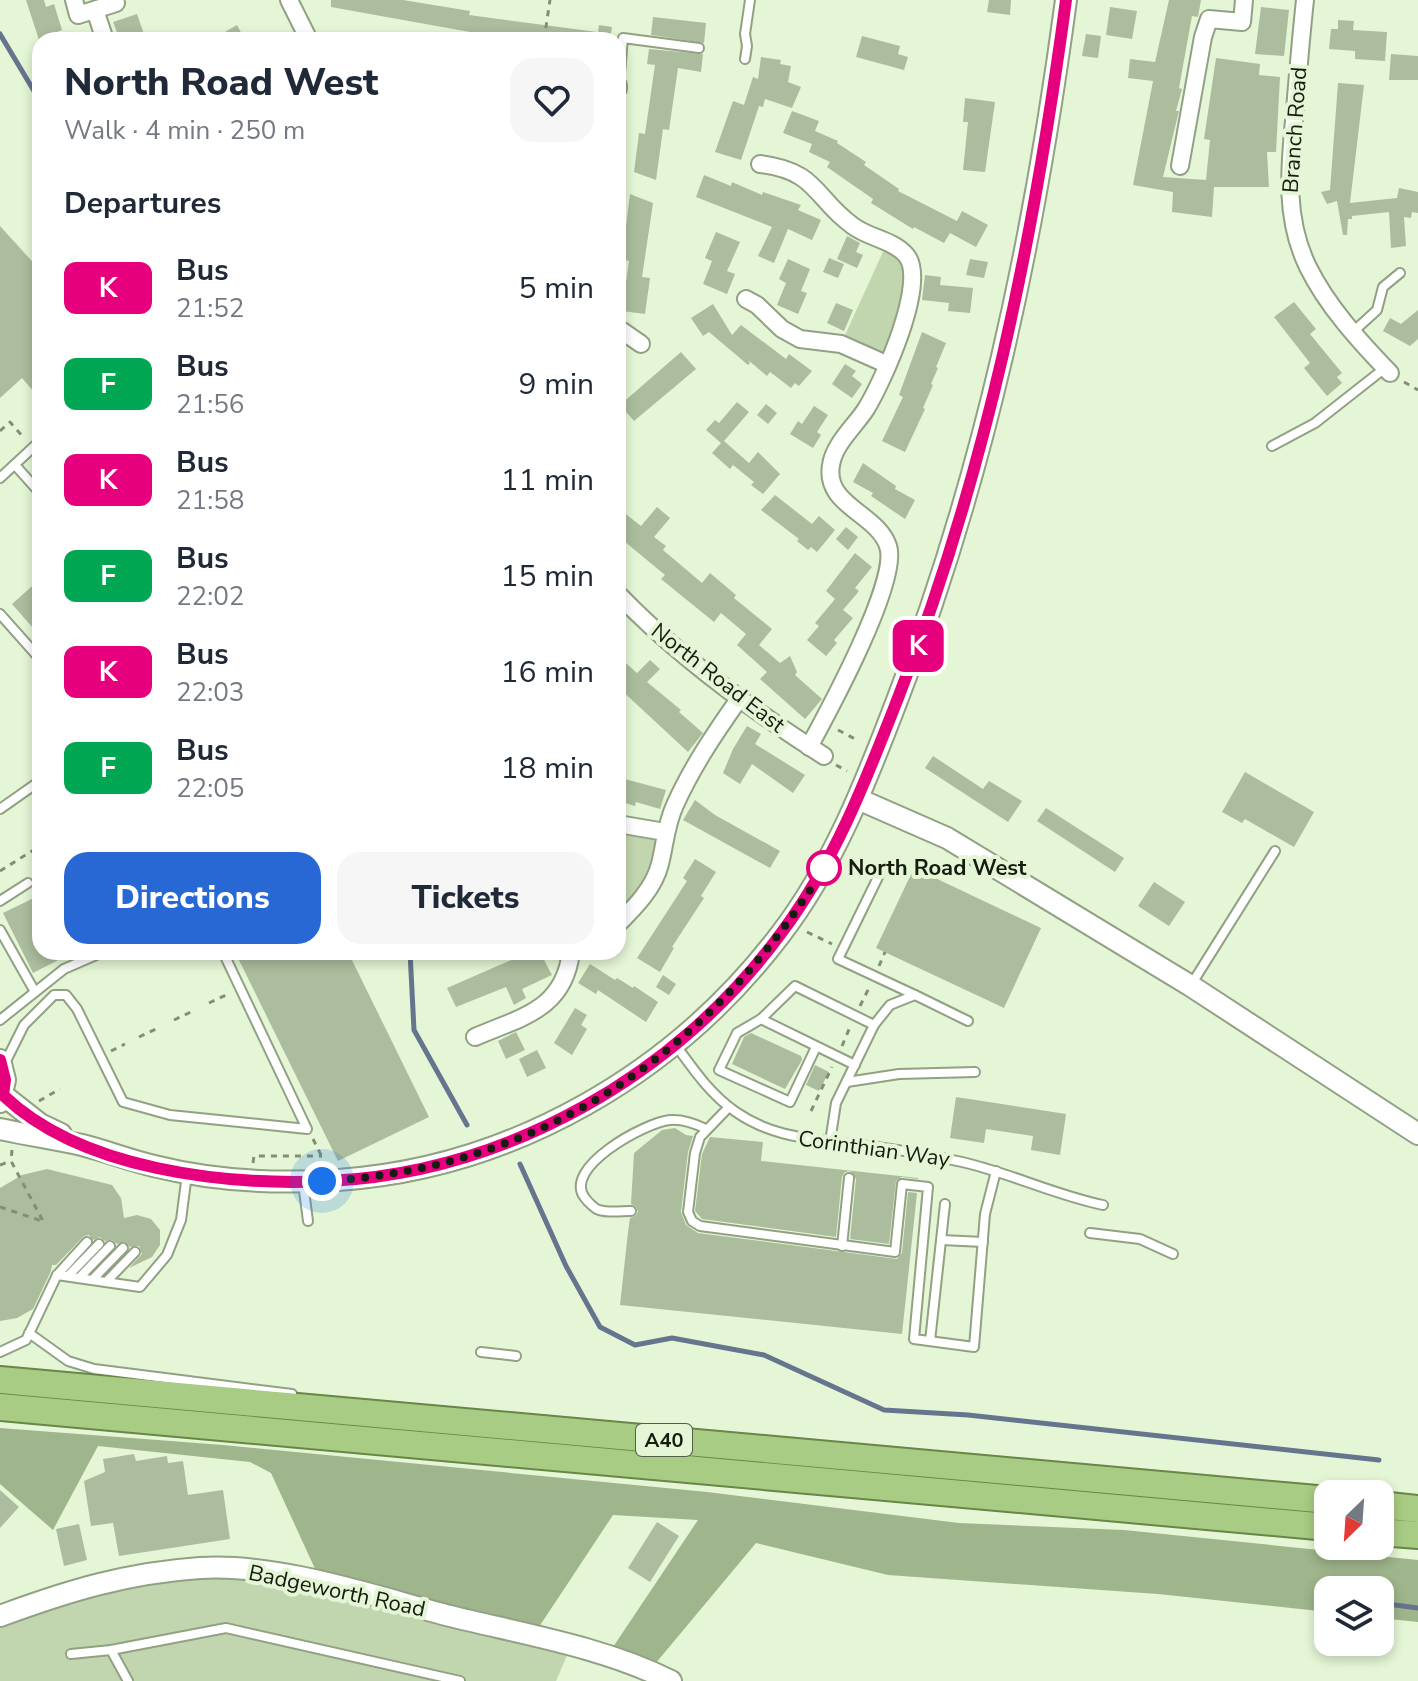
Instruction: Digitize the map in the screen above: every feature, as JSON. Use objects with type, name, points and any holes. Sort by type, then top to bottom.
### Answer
[{"type":"highway","name":"A40","points":[[0,1380],[1314,1499]]},
{"type":"highway","name":"A40","points":[[0,1407],[1314,1526]]},
{"type":"highway","points":[[1394,1506],[1418,1509]]},
{"type":"highway","points":[[1394,1533],[1418,1535]]},
{"type":"street","points":[[74,0],[78,15],[116,3]]},
{"type":"street","points":[[289,0],[305,32]]},
{"type":"street","points":[[2,1063],[2,1098],[40,1124],[122,1158],[187,1173],[242,1180],[303,1182],[381,1175],[457,1159],[495,1147],[566,1116],[601,1097],[675,1044],[727,997],[781,934],[823,870],[858,799],[936,592],[990,411],[1032,223],[1066,0]]},
{"type":"street","points":[[1180,166],[1203,37],[1209,19],[1242,22],[1244,0]]},
{"type":"street","name":"Branch Road","points":[[1305,0],[1288,187],[1294,227],[1307,265],[1328,301],[1388,371]]},
{"type":"street","points":[[95,10],[102,32]]},
{"type":"street","points":[[760,164],[806,179],[853,227],[901,250],[910,259],[912,279],[909,306],[901,332],[867,407],[836,452],[830,475],[836,493],[883,535],[889,551],[890,568],[857,654],[823,722]]},
{"type":"street","points":[[746,299],[757,305],[782,329],[800,339],[841,344],[886,364]]},
{"type":"street","points":[[626,334],[641,344]]},
{"type":"street","name":"North Road East","points":[[626,602],[665,639],[739,699],[817,752],[823,722]]},
{"type":"street","points":[[626,915],[650,888],[659,867],[673,808],[739,699]]},
{"type":"street","points":[[858,799],[947,838],[1191,986],[1418,1134]]},
{"type":"street","points":[[626,825],[665,832]]},
{"type":"street","points":[[475,1037],[541,1009],[560,988],[570,960]]},
{"type":"street","points":[[0,1129],[87,1146]]},
{"type":"street","name":"Badgeworth Road","points":[[0,1616],[70,1590],[140,1574],[203,1568],[266,1572],[583,1650],[650,1670],[671,1681]]},
{"type":"lane","points":[[745,59],[750,0]]},
{"type":"lane","points":[[626,38],[699,48]]},
{"type":"lane","points":[[1354,331],[1377,310],[1383,287],[1400,273]]},
{"type":"lane","points":[[1272,446],[1315,423],[1388,371]]},
{"type":"lane","points":[[0,478],[32,448]]},
{"type":"lane","points":[[15,465],[32,484]]},
{"type":"lane","points":[[0,614],[32,650]]},
{"type":"lane","points":[[0,809],[32,787]]},
{"type":"lane","points":[[1191,986],[1275,851]]},
{"type":"lane","points":[[883,867],[838,959],[968,1021]]},
{"type":"lane","points":[[0,901],[28,883]]},
{"type":"lane","points":[[0,930],[35,992]]},
{"type":"lane","points":[[0,1020],[64,969],[85,960]]},
{"type":"lane","points":[[227,960],[307,1129]]},
{"type":"lane","points":[[816,1047],[790,1102],[719,1070],[737,1033],[761,1019],[795,986],[874,1025]]},
{"type":"lane","points":[[2,1063],[24,1025],[54,995],[66,995],[77,1009],[123,1102],[170,1115],[307,1129]]},
{"type":"lane","points":[[830,1142],[836,1103],[874,1025],[890,1005],[915,995]]},
{"type":"lane","points":[[761,1019],[855,1065]]},
{"type":"lane","name":"Corinthian Way","points":[[675,1044],[729,1107],[773,1132],[935,1156],[996,1171],[1103,1205]]},
{"type":"lane","points":[[847,1082],[899,1074],[975,1072]]},
{"type":"lane","points":[[729,1107],[706,1129],[695,1153],[688,1203],[692,1221],[700,1226],[895,1252],[902,1184],[928,1187],[914,1339],[974,1347],[985,1214],[996,1171]]},
{"type":"lane","points":[[631,1211],[599,1210],[588,1201],[582,1194],[580,1180],[589,1164],[623,1140],[667,1120],[685,1120],[706,1129]]},
{"type":"lane","points":[[57,1275],[140,1287],[167,1255],[181,1220],[187,1173]]},
{"type":"lane","points":[[842,1246],[849,1178]]},
{"type":"lane","points":[[303,1182],[308,1221]]},
{"type":"lane","points":[[930,1341],[945,1204]]},
{"type":"lane","points":[[1090,1233],[1140,1239],[1173,1254]]},
{"type":"lane","points":[[942,1240],[983,1242]]},
{"type":"lane","points":[[0,1352],[26,1340],[57,1275],[87,1242]]},
{"type":"lane","points":[[68,1276],[99,1244]]},
{"type":"lane","points":[[79,1278],[110,1246]]},
{"type":"lane","points":[[92,1280],[123,1248]]},
{"type":"lane","points":[[106,1282],[135,1252]]},
{"type":"lane","points":[[29,1333],[68,1361],[94,1369],[301,1396]]},
{"type":"lane","points":[[481,1352],[516,1356]]},
{"type":"lane","points":[[316,1398],[467,1422]]},
{"type":"lane","points":[[71,1654],[111,1650],[226,1628],[460,1681]]},
{"type":"lane","points":[[111,1650],[128,1681]]},
{"type":"path","points":[[545,32],[550,0]]},
{"type":"path","points":[[0,431],[10,422],[32,441]]},
{"type":"path","points":[[823,722],[859,741]]},
{"type":"path","points":[[0,871],[32,851]]},
{"type":"path","points":[[813,934],[821,939]]},
{"type":"path","points":[[811,1111],[879,966]]},
{"type":"path","points":[[209,1003],[228,994]]},
{"type":"path","points":[[174,1020],[195,1010]]},
{"type":"path","points":[[139,1037],[158,1028]]},
{"type":"path","points":[[100,1056],[125,1044]]},
{"type":"path","points":[[31,1106],[60,1089]]},
{"type":"path","points":[[307,1129],[323,1163]]},
{"type":"path","points":[[254,1156],[322,1156]]},
{"type":"path","points":[[0,1165],[11,1161],[43,1221],[0,1207]]},
{"type":"green space","points":[[887,243],[912,264],[886,364],[841,344]]},
{"type":"green space","points":[[626,832],[665,832],[659,867],[626,913]]},
{"type":"green space","points":[[0,1428],[223,1445],[707,1492],[959,1523],[1124,1530],[1314,1549],[1314,1560],[1394,1560],[1394,1558],[1418,1560],[1418,1622],[1394,1619],[1394,1576],[1314,1576],[1314,1611],[1158,1594],[888,1575],[756,1543],[650,1670],[607,1656],[698,1520],[613,1515],[533,1636],[322,1584],[271,1473],[250,1462],[98,1446],[53,1530],[0,1484]]},
{"type":"green space","points":[[266,1572],[571,1646],[556,1681],[0,1681],[0,1616],[70,1590]]},
{"type":"building","points":[[26,0],[44,0],[46,7],[54,4],[62,30],[36,32]]},
{"type":"building","points":[[331,0],[403,0],[470,11],[469,15],[597,32],[470,32],[331,7]]},
{"type":"building","points":[[989,0],[1011,0],[1010,15],[987,12]]},
{"type":"building","points":[[1169,0],[1201,0],[1198,17],[1192,16],[1179,88],[1182,89],[1176,111],[1179,111],[1163,177],[1206,180],[1210,140],[1204,139],[1216,58],[1260,64],[1259,75],[1280,77],[1276,152],[1267,152],[1269,187],[1214,187],[1212,217],[1172,212],[1173,192],[1133,185],[1153,81],[1128,78],[1130,59],[1155,62]]},
{"type":"building","points":[[1110,7],[1137,11],[1132,39],[1106,35]]},
{"type":"building","points":[[1261,7],[1289,10],[1284,56],[1255,54]]},
{"type":"building","points":[[137,14],[143,32],[117,32],[113,22]]},
{"type":"building","points":[[653,17],[706,23],[704,43],[651,35]]},
{"type":"building","points":[[1338,20],[1354,21],[1353,30],[1387,32],[1385,61],[1355,59],[1355,51],[1329,49],[1331,29],[1338,29]]},
{"type":"building","points":[[237,25],[241,32],[225,32]]},
{"type":"building","points":[[599,25],[612,27],[611,32],[598,32]]},
{"type":"building","points":[[1086,34],[1101,36],[1098,58],[1082,56]]},
{"type":"building","points":[[862,36],[900,46],[898,54],[908,57],[904,70],[856,57]]},
{"type":"building","points":[[649,49],[703,54],[701,72],[678,68],[669,130],[663,129],[656,180],[634,172],[639,133],[645,134],[655,65],[647,64]]},
{"type":"building","points":[[1391,54],[1418,56],[1418,80],[1389,80]]},
{"type":"building","points":[[761,57],[781,60],[780,64],[791,66],[788,82],[801,87],[792,108],[765,99],[763,107],[759,106],[741,160],[715,152],[733,101],[744,105],[753,77],[758,79]]},
{"type":"building","points":[[1338,83],[1364,85],[1350,203],[1397,198],[1399,188],[1418,192],[1418,213],[1412,212],[1411,218],[1404,217],[1406,246],[1391,248],[1389,212],[1352,216],[1348,219],[1347,235],[1343,235],[1337,201],[1327,204],[1321,192],[1330,190]]},
{"type":"building","points":[[965,98],[995,102],[985,172],[963,170],[968,122],[963,122]]},
{"type":"building","points":[[792,111],[819,121],[815,131],[838,141],[898,191],[957,221],[962,211],[988,225],[976,247],[950,233],[944,243],[913,229],[871,203],[873,199],[827,167],[830,162],[809,152],[812,144],[783,133]]},
{"type":"building","points":[[704,175],[731,186],[732,182],[762,195],[763,192],[801,205],[798,210],[821,220],[812,240],[788,229],[774,263],[758,256],[772,227],[696,197]]},
{"type":"building","points":[[630,194],[653,203],[642,277],[650,278],[645,314],[626,312],[629,261],[626,260]]},
{"type":"building","points":[[0,226],[32,261],[32,390],[22,378],[0,398]]},
{"type":"building","points":[[716,232],[740,242],[727,271],[735,274],[727,294],[703,284],[712,261],[705,258]]},
{"type":"building","points":[[847,236],[860,243],[856,252],[863,255],[857,268],[837,259]]},
{"type":"building","points":[[829,258],[844,264],[838,278],[823,272]]},
{"type":"building","points":[[788,259],[810,269],[801,291],[807,293],[798,314],[777,305],[786,283],[779,279]]},
{"type":"building","points":[[970,259],[988,262],[984,278],[966,275]]},
{"type":"building","points":[[925,275],[941,277],[940,285],[973,288],[970,313],[948,311],[949,303],[922,300]]},
{"type":"building","points":[[1294,302],[1316,329],[1310,334],[1342,373],[1337,377],[1342,383],[1327,396],[1304,368],[1310,363],[1274,317]]},
{"type":"building","points":[[836,303],[853,310],[844,331],[827,323]]},
{"type":"building","points":[[713,304],[732,335],[741,325],[786,359],[789,354],[812,371],[799,386],[795,383],[791,388],[770,372],[767,376],[748,360],[748,365],[709,332],[703,336],[691,318]]},
{"type":"building","points":[[1418,310],[1418,339],[1410,346],[1383,331],[1390,318],[1401,324]]},
{"type":"building","points":[[922,332],[946,343],[925,409],[905,452],[882,441],[903,397],[899,395]]},
{"type":"building","points":[[681,352],[696,369],[634,421],[626,412],[626,400]]},
{"type":"building","points":[[845,364],[856,371],[852,376],[862,384],[852,398],[832,384]]},
{"type":"building","points":[[737,402],[749,412],[724,441],[749,463],[758,452],[780,474],[763,494],[733,465],[730,469],[712,453],[721,443],[706,430],[715,420],[719,423]]},
{"type":"building","points":[[766,404],[777,413],[768,424],[757,415]]},
{"type":"building","points":[[814,406],[828,415],[817,432],[821,435],[813,448],[790,434],[798,421],[802,424]]},
{"type":"building","points":[[863,463],[896,486],[895,489],[915,500],[905,519],[871,496],[873,493],[853,482]]},
{"type":"building","points":[[775,495],[812,524],[819,516],[835,530],[817,552],[811,547],[808,550],[797,541],[799,539],[761,510]]},
{"type":"building","points":[[657,507],[670,518],[654,537],[666,546],[663,550],[702,583],[710,573],[736,595],[734,598],[772,629],[759,645],[780,663],[790,656],[797,672],[795,675],[822,699],[805,719],[760,679],[767,672],[737,645],[746,634],[721,613],[714,622],[661,579],[665,575],[626,543],[626,514],[641,526]]},
{"type":"building","points":[[846,527],[858,537],[848,550],[836,539]]},
{"type":"building","points":[[855,553],[872,567],[855,588],[859,591],[843,610],[853,618],[834,640],[837,643],[826,656],[807,640],[819,626],[815,623],[835,599],[826,591]]},
{"type":"building","points":[[32,586],[32,627],[12,604]]},
{"type":"building","points":[[650,660],[660,669],[647,682],[703,733],[688,752],[626,694],[626,663],[637,673]]},
{"type":"building","points":[[747,726],[761,734],[755,744],[805,775],[793,793],[752,764],[740,784],[723,773]]},
{"type":"building","points":[[933,756],[983,789],[989,781],[1022,801],[1008,822],[925,768]]},
{"type":"building","points":[[1245,772],[1314,812],[1294,847],[1245,819],[1242,823],[1222,812]]},
{"type":"building","points":[[626,779],[666,790],[660,809],[636,802],[635,806],[626,803]]},
{"type":"building","points":[[695,800],[715,815],[780,851],[770,868],[683,820]]},
{"type":"building","points":[[1046,808],[1124,858],[1115,872],[1037,821]]},
{"type":"building","points":[[695,859],[716,872],[660,972],[637,958],[687,881],[683,878]]},
{"type":"building","points":[[914,868],[1041,928],[1004,1008],[876,948]]},
{"type":"building","points":[[1154,882],[1185,902],[1169,926],[1138,906]]},
{"type":"building","points":[[32,899],[32,960],[58,960],[33,973],[3,913]]},
{"type":"building","points":[[239,960],[352,960],[429,1117],[338,1161]]},
{"type":"building","points":[[511,960],[544,960],[552,975],[522,989],[526,998],[514,1005],[506,987],[456,1007],[447,988]]},
{"type":"building","points":[[590,964],[658,1002],[646,1022],[598,990],[596,994],[578,983]]},
{"type":"building","points":[[663,975],[676,984],[669,995],[656,987]]},
{"type":"building","points":[[575,1008],[587,1015],[581,1025],[587,1029],[572,1055],[554,1043]]},
{"type":"building","points":[[516,1032],[525,1050],[506,1059],[498,1041]]},
{"type":"building","points":[[751,1033],[801,1056],[802,1060],[785,1089],[732,1064],[744,1037]]},
{"type":"building","points":[[537,1050],[546,1068],[527,1077],[519,1059]]},
{"type":"building","points":[[815,1065],[829,1072],[819,1091],[806,1085]]},
{"type":"building","points":[[956,1097],[1066,1114],[1060,1155],[1031,1150],[1033,1136],[986,1129],[984,1143],[950,1138]]},
{"type":"building","points":[[675,1128],[693,1136],[688,1152],[681,1212],[686,1225],[698,1233],[897,1259],[902,1253],[908,1192],[917,1193],[902,1334],[620,1305],[630,1218],[638,1212],[631,1204],[634,1153],[662,1130]]},
{"type":"building","points":[[710,1137],[763,1142],[761,1161],[918,1178],[918,1179],[902,1177],[896,1181],[889,1244],[850,1239],[856,1179],[850,1171],[842,1177],[836,1237],[702,1219],[695,1211],[702,1154]]},
{"type":"building","points":[[47,1169],[112,1185],[121,1198],[124,1218],[137,1215],[151,1219],[160,1230],[160,1245],[152,1257],[129,1268],[142,1254],[139,1246],[130,1247],[125,1242],[117,1244],[100,1237],[93,1240],[89,1235],[84,1236],[56,1265],[52,1265],[33,1309],[17,1318],[0,1321],[0,1188],[22,1175]]},
{"type":"building","points":[[134,1454],[136,1461],[167,1456],[168,1463],[183,1461],[188,1495],[223,1490],[230,1539],[119,1556],[113,1523],[91,1526],[84,1481],[105,1472],[103,1459]]},
{"type":"building","points":[[0,1490],[19,1507],[0,1528]]},
{"type":"building","points":[[657,1522],[679,1536],[650,1582],[628,1568]]},
{"type":"building","points":[[79,1524],[87,1560],[64,1566],[56,1529]]},
{"type":"waterway","points":[[0,34],[32,88]]},
{"type":"waterway","points":[[410,960],[414,1030],[467,1125]]},
{"type":"waterway","points":[[520,1164],[566,1266],[600,1327],[635,1345],[672,1338],[764,1355],[884,1410],[968,1415],[1379,1460]]},
{"type":"waterway","points":[[1394,1605],[1418,1608]]},
{"type":"bus line","name":"K","points":[[0,1060],[5,1080],[3,1095],[40,1124],[87,1146],[157,1167],[230,1179],[266,1182],[342,1180],[457,1159],[526,1135],[566,1116],[633,1076],[675,1044],[727,997],[781,934],[809,894],[845,828],[902,689],[936,592],[980,449],[1022,274],[1045,151],[1066,0]]},
{"type":"place","name":"North Road West","points":[[824,868]]},
{"type":"route","points":[[322,1181],[381,1175],[457,1159],[526,1135],[601,1097],[675,1044],[727,997],[781,934],[824,868]]}]
